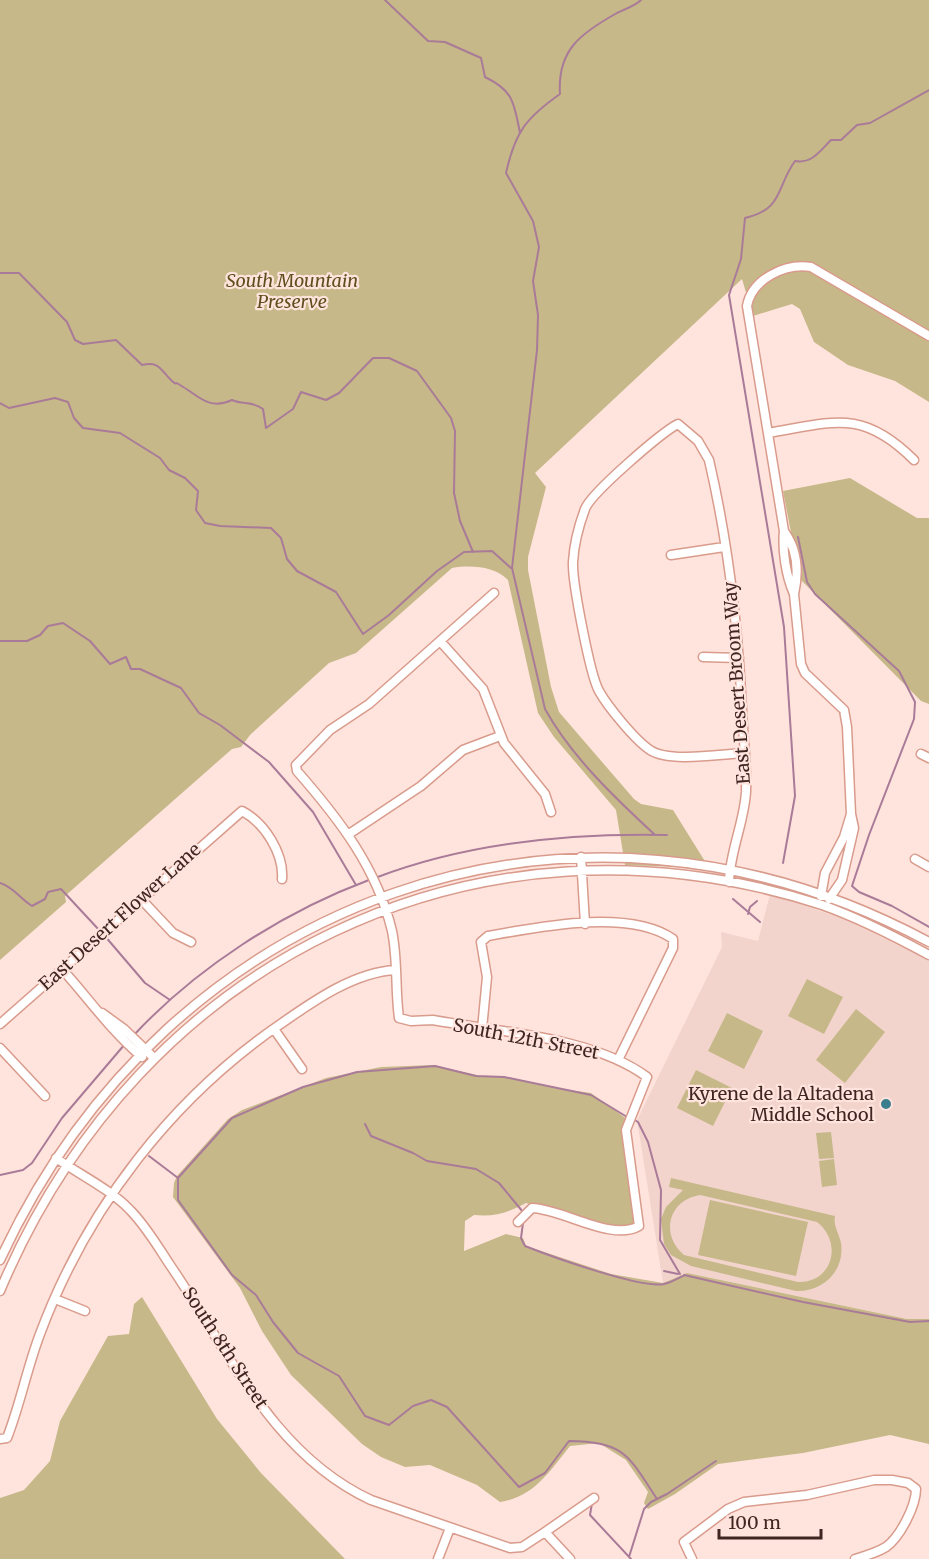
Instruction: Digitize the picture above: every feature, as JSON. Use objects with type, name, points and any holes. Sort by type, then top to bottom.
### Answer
[{"type":"street","points":[[823,906],[832,897],[842,880],[854,828],[851,814],[846,708],[805,673],[801,664],[794,594],[746,312],[753,292],[776,271],[790,266],[811,267],[929,336]]},
{"type":"street","points":[[768,434],[833,422],[849,422],[883,433],[914,460]]},
{"type":"street","name":"East Desert Broom Way","points":[[729,882],[729,868],[744,812],[744,753],[734,599],[709,460],[698,441],[678,424],[591,499],[585,508],[573,564],[594,679],[610,706],[650,750],[677,756],[744,753]]},
{"type":"street","points":[[671,555],[724,547]]},
{"type":"street","points":[[3,1439],[40,1334],[73,1261],[112,1195],[148,1144],[179,1110],[232,1059],[274,1029],[325,996],[376,972],[396,970],[392,932],[382,898],[369,870],[350,834],[297,771],[296,765],[330,730],[369,704],[494,593]]},
{"type":"street","points":[[440,641],[483,689],[500,736],[545,794],[551,812]]},
{"type":"street","points":[[703,657],[739,657]]},
{"type":"street","points":[[350,834],[422,786],[463,750],[500,736]]},
{"type":"street","name":"East Desert Flower Lane","points":[[0,1024],[242,811],[248,814],[276,847],[283,863],[282,879]]},
{"type":"street","points":[[823,906],[821,893],[825,873],[844,837],[851,814]]},
{"type":"street","points":[[581,857],[585,924]]},
{"type":"street","points":[[0,1260],[21,1218],[56,1158],[96,1104],[142,1052],[190,1008],[266,954],[342,913],[382,898],[479,870],[581,857],[655,859],[729,868],[821,893],[877,915],[929,942]]},
{"type":"street","points":[[915,859],[929,867]]},
{"type":"street","points":[[0,1291],[33,1222],[67,1166],[104,1113],[151,1060],[199,1016],[272,965],[315,940],[386,910],[440,892],[485,882],[582,870],[657,872],[729,882],[823,906],[887,933],[929,955]]},
{"type":"street","points":[[141,899],[173,933],[191,942]]},
{"type":"street","points":[[482,1029],[487,977],[481,942],[488,936],[585,924],[631,924],[649,927],[673,939],[673,948],[618,1060]]},
{"type":"street","points":[[266,954],[272,965]]},
{"type":"street","points":[[62,969],[119,1031],[151,1060]]},
{"type":"street","name":"South 12th Street","points":[[396,970],[399,1018],[411,1021],[433,1020],[579,1046],[618,1060],[647,1077],[646,1085],[628,1120],[626,1130],[639,1226],[632,1231],[608,1229],[543,1208],[532,1208],[518,1222]]},
{"type":"street","points":[[274,1029],[302,1069]]},
{"type":"street","points":[[0,1048],[45,1096]]},
{"type":"street","name":"South 8th Street","points":[[56,1158],[112,1195],[142,1224],[212,1327],[236,1372],[281,1433],[297,1449],[358,1494],[510,1548],[522,1546],[594,1498]]},
{"type":"street","points":[[55,1299],[85,1311]]},
{"type":"street","points":[[692,1559],[684,1542],[728,1509],[744,1502],[807,1494],[874,1480],[908,1483],[916,1489],[916,1500],[890,1543],[868,1556],[855,1559]]},
{"type":"street","points":[[438,1559],[450,1528]]},
{"type":"street","points":[[545,1532],[570,1559]]},
{"type":"shaded area","points":[[770,894],[844,919],[929,960],[929,1319],[907,1319],[687,1273],[663,1283],[637,1120],[722,947],[721,932],[758,941]]},
{"type":"green space","name":"South Mountain Preserve","points":[[0,0],[929,0],[929,402],[895,381],[848,365],[814,342],[800,309],[792,304],[753,316],[742,279],[535,473],[546,487],[528,557],[528,570],[551,687],[559,712],[634,799],[641,804],[673,810],[711,871],[682,867],[625,865],[616,810],[554,737],[538,713],[508,580],[489,569],[459,567],[452,568],[356,653],[329,663],[250,735],[241,747],[232,749],[65,896],[66,902],[0,960]]},
{"type":"green space","points":[[850,478],[917,518],[929,518],[929,704],[921,701],[800,579],[783,491]]},
{"type":"green space","points":[[807,979],[843,997],[824,1034],[788,1016]]},
{"type":"green space","points":[[856,1009],[885,1032],[845,1083],[816,1060]]},
{"type":"green space","points":[[727,1013],[763,1031],[744,1069],[708,1051]]},
{"type":"green space","points":[[433,1065],[481,1076],[508,1077],[555,1088],[591,1093],[628,1120],[639,1226],[620,1231],[526,1203],[501,1214],[474,1215],[465,1221],[464,1251],[506,1234],[523,1238],[526,1246],[611,1274],[663,1283],[687,1273],[907,1319],[929,1319],[929,1444],[890,1435],[803,1453],[718,1464],[675,1494],[648,1509],[644,1503],[648,1492],[626,1460],[599,1443],[570,1446],[548,1474],[532,1489],[500,1502],[477,1485],[430,1465],[405,1467],[381,1457],[362,1444],[291,1375],[262,1331],[240,1288],[173,1197],[174,1183],[177,1176],[228,1119],[242,1110],[326,1078],[381,1067]]},
{"type":"green space","points":[[696,1070],[732,1088],[713,1126],[677,1108]]},
{"type":"green space","points":[[831,1132],[834,1158],[819,1159],[816,1133]]},
{"type":"green space","points":[[834,1159],[837,1185],[822,1187],[819,1161]]},
{"type":"green space","points":[[671,1178],[835,1216],[835,1226],[841,1243],[836,1271],[823,1284],[815,1288],[796,1291],[691,1266],[671,1255],[664,1244],[661,1219],[666,1207],[683,1190],[669,1187]],"holes":[[[700,1195],[817,1222],[825,1230],[830,1240],[832,1250],[830,1260],[826,1269],[819,1276],[810,1281],[798,1282],[684,1255],[676,1247],[670,1229],[671,1219],[681,1204],[689,1198]]]},
{"type":"green space","points":[[710,1200],[808,1222],[796,1276],[698,1255]]},
{"type":"green space","points":[[142,1297],[217,1419],[261,1473],[345,1559],[0,1559],[0,1498],[24,1490],[50,1461],[60,1421],[108,1336],[129,1334],[134,1304]]},
{"type":"waterway","points":[[385,0],[428,41],[445,42],[481,58],[485,77],[502,87],[511,99],[520,133]]},
{"type":"waterway","points":[[641,0],[592,28],[574,44],[563,66],[560,94],[538,111],[524,127],[513,147],[506,173],[533,221],[539,247],[533,281],[538,315],[537,350],[512,568],[545,709],[580,759],[609,791],[654,834]]},
{"type":"waterway","points":[[783,863],[795,796],[784,627],[729,295],[741,259],[745,218],[758,214],[773,203],[795,161],[811,159],[831,140],[841,140],[857,125],[870,123],[929,90]]},
{"type":"waterway","points":[[0,273],[19,273],[67,322],[75,340],[83,344],[116,340],[142,365],[156,365],[174,383],[210,403],[224,403],[232,400],[263,409],[266,428],[293,409],[301,392],[326,400],[339,393],[373,358],[389,358],[417,371],[451,418],[455,431],[454,493],[460,521],[473,552]]},
{"type":"waterway","points":[[0,403],[9,408],[55,398],[68,402],[74,418],[83,428],[120,433],[160,458],[169,470],[185,478],[198,491],[196,510],[205,523],[220,526],[271,528],[281,538],[287,559],[297,571],[336,592],[363,634],[389,615],[437,571],[464,552],[492,551],[511,568]]},
{"type":"waterway","points":[[798,537],[807,582],[815,594],[899,671],[915,702],[914,719],[869,835],[852,886],[859,892],[892,906],[929,927]]},
{"type":"waterway","points":[[0,641],[27,641],[40,635],[48,626],[63,623],[90,641],[110,664],[126,657],[131,669],[140,669],[181,688],[199,713],[220,725],[269,762],[313,812],[356,885]]},
{"type":"waterway","points":[[375,878],[445,856],[482,848],[556,838],[667,835]]},
{"type":"waterway","points":[[133,1036],[184,987],[242,944],[305,908],[369,880]]},
{"type":"waterway","points":[[0,883],[9,887],[32,906],[45,899],[48,892],[61,889],[100,931]]},
{"type":"waterway","points":[[733,899],[760,922]]},
{"type":"waterway","points":[[748,914],[750,907],[757,901]]},
{"type":"waterway","points":[[104,935],[145,983],[170,1000]]},
{"type":"waterway","points":[[0,1175],[23,1170],[32,1163],[62,1118],[125,1044]]},
{"type":"waterway","points":[[149,1156],[178,1178],[232,1118],[303,1087],[357,1072],[435,1066],[476,1076],[504,1077],[591,1095],[627,1117]]},
{"type":"waterway","points":[[633,1119],[638,1122],[648,1142],[661,1190],[660,1240],[680,1274]]},
{"type":"waterway","points":[[365,1124],[371,1136],[427,1161],[476,1169],[499,1183],[523,1212]]},
{"type":"waterway","points":[[178,1178],[178,1200],[232,1275],[256,1295],[273,1322],[298,1353],[339,1376],[365,1416],[389,1425],[413,1406],[431,1400],[447,1407],[519,1487],[545,1473],[569,1441],[602,1444],[623,1454],[639,1472],[657,1499]]},
{"type":"waterway","points":[[523,1223],[521,1238],[525,1246],[595,1271],[652,1284],[667,1283],[685,1275]]},
{"type":"waterway","points":[[664,1271],[678,1274]]},
{"type":"waterway","points":[[684,1275],[803,1302],[910,1322],[929,1321]]},
{"type":"waterway","points":[[629,1557],[644,1509],[651,1502],[716,1461]]},
{"type":"waterway","points":[[592,1503],[590,1515],[631,1559]]},
{"type":"place","name":"Kyrene de la Altadena Middle School","points":[[886,1104]]}]
